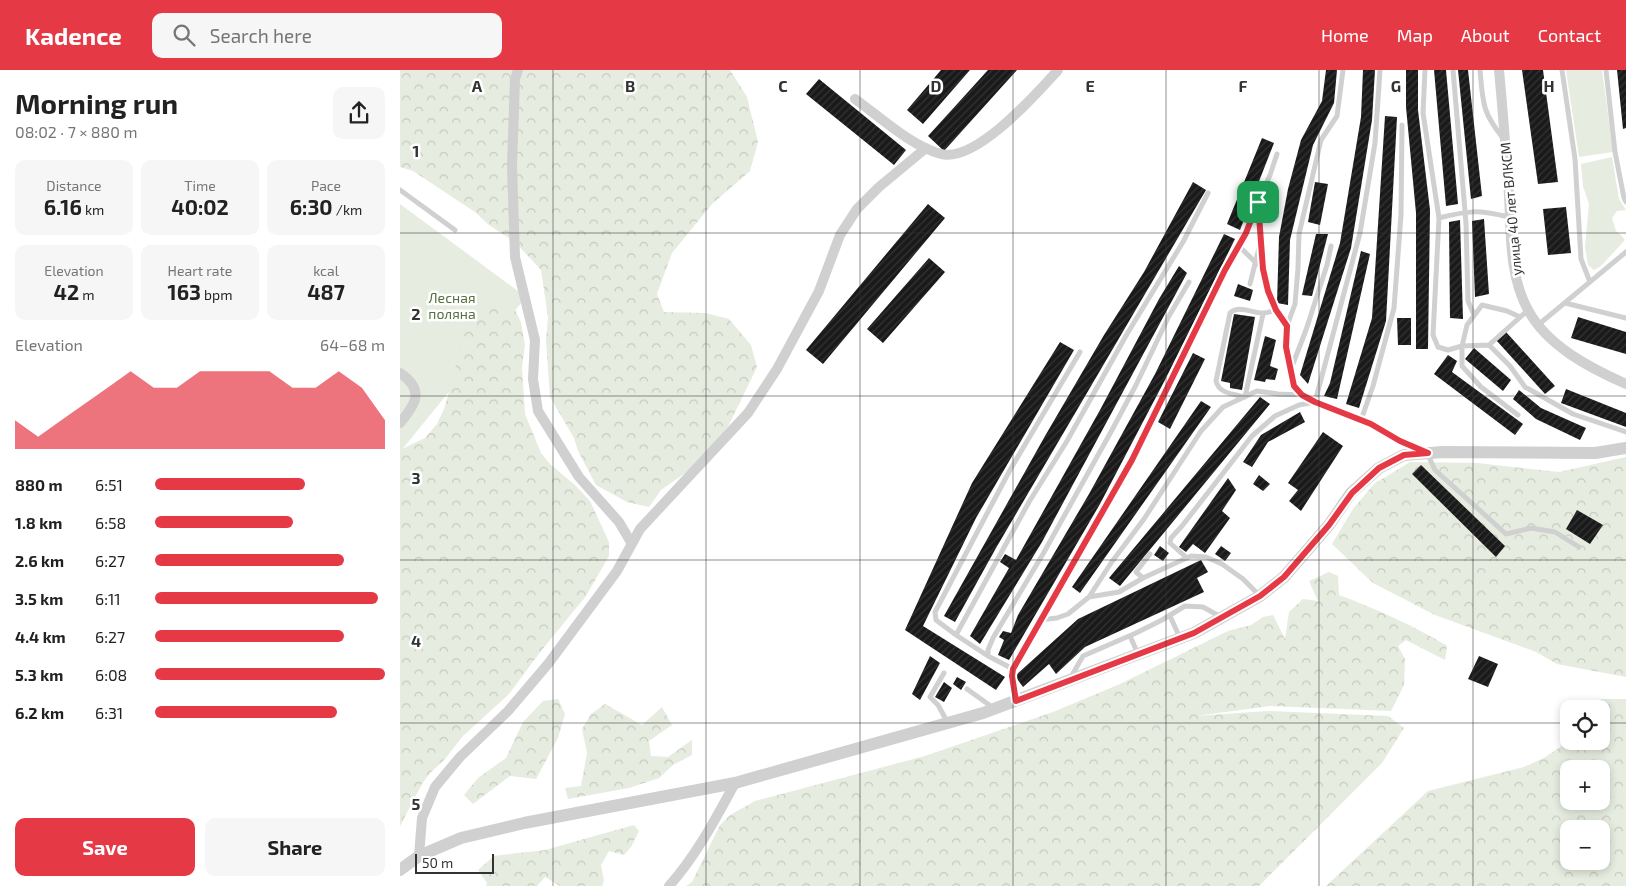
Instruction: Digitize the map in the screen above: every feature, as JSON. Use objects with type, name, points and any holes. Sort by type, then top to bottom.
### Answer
[{"type":"street","points":[[518,70],[512,166],[515,257],[535,340],[533,379],[538,411],[578,477],[619,522],[632,544]]},
{"type":"street","points":[[855,98],[911,140],[940,154],[952,156],[981,143],[1022,108],[1058,70]]},
{"type":"street","name":"улица 40 лет ВЛКСМ","points":[[1500,70],[1515,276],[1528,310],[1538,325],[1567,352],[1601,373],[1626,384]]},
{"type":"street","points":[[419,856],[422,818],[435,788],[460,757],[508,711],[548,664],[617,570],[640,529],[748,413],[777,369],[818,292],[840,235],[857,209],[885,182],[926,148]]},
{"type":"street","points":[[400,372],[415,388],[416,399],[413,408],[400,423]]},
{"type":"street","points":[[400,870],[419,856],[461,838],[506,827],[735,783],[949,723],[1016,701],[1194,633],[1260,596],[1284,577],[1329,525],[1352,493],[1379,468],[1404,455],[1443,452],[1595,453],[1626,448]]},
{"type":"street","points":[[669,886],[678,876],[713,822],[735,783]]},
{"type":"lane","points":[[1343,70],[1337,116],[1321,140],[1299,234],[1295,304],[1287,326],[1286,347],[1294,386],[1302,395],[1315,402],[1361,420],[1400,441],[1428,453],[1435,470],[1506,534],[1531,528],[1555,532],[1578,547]]},
{"type":"lane","points":[[1315,402],[1360,233],[1375,143],[1380,70]]},
{"type":"lane","points":[[1425,70],[1423,113],[1439,218],[1433,335],[1438,347],[1448,350],[1462,346],[1489,345],[1528,310]]},
{"type":"lane","points":[[1453,70],[1465,211],[1468,301],[1474,316]]},
{"type":"lane","points":[[1480,70],[1484,106],[1491,123],[1505,140]]},
{"type":"lane","points":[[1562,70],[1575,159],[1581,258],[1590,282]]},
{"type":"lane","points":[[1606,70],[1615,152],[1626,202]]},
{"type":"lane","points":[[1361,420],[1374,386],[1394,308],[1400,215],[1402,124]]},
{"type":"lane","points":[[1016,701],[1012,676],[1013,669],[1132,460],[1225,270],[1239,246],[1270,175],[1277,154]]},
{"type":"lane","points":[[400,190],[455,230]]},
{"type":"lane","points":[[956,634],[1029,502],[1067,441],[1127,334],[1183,242],[1208,194]]},
{"type":"lane","points":[[1258,202],[1260,245],[1268,291],[1276,310],[1287,326]]},
{"type":"lane","points":[[1439,218],[1465,211],[1484,211],[1510,218]]},
{"type":"lane","points":[[1250,284],[1260,245]]},
{"type":"lane","points":[[1239,246],[1263,269]]},
{"type":"lane","points":[[1291,369],[1306,330],[1331,246]]},
{"type":"lane","points":[[1538,325],[1626,252]]},
{"type":"lane","points":[[988,656],[988,650],[993,638],[1112,430],[1188,282]]},
{"type":"lane","points":[[1565,303],[1626,318]]},
{"type":"lane","points":[[1518,415],[1480,387],[1462,366],[1462,346],[1467,325],[1482,306],[1507,311],[1520,317]]},
{"type":"lane","points":[[1245,398],[1222,391],[1216,381],[1230,313],[1239,309],[1262,314],[1276,310]]},
{"type":"lane","points":[[1245,398],[1262,314]]},
{"type":"lane","points":[[1489,345],[1510,366],[1526,387],[1573,414],[1626,432]]},
{"type":"lane","points":[[1013,669],[988,656],[936,620],[935,612],[1006,477],[1080,352]]},
{"type":"lane","points":[[1040,620],[1057,618],[1068,614],[1089,597],[1111,563],[1144,519],[1201,431],[1223,406],[1245,398],[1257,391],[1302,395]]},
{"type":"lane","points":[[1187,558],[1170,543],[1171,538],[1252,436],[1275,416],[1299,405],[1315,402]]},
{"type":"lane","points":[[1144,578],[1136,572],[1150,554]]},
{"type":"lane","points":[[1089,597],[1119,592],[1191,556],[1206,557],[1222,564],[1243,579],[1260,596]]},
{"type":"lane","points":[[1070,680],[1083,656],[1130,636],[1170,616],[1185,606],[1203,607],[1221,617]]},
{"type":"lane","points":[[1170,616],[1180,638]]},
{"type":"lane","points":[[1130,636],[1138,654]]},
{"type":"lane","points":[[944,672],[930,698],[938,705],[949,723]]},
{"type":"lane","points":[[967,689],[994,709]]},
{"type":"green space","points":[[400,70],[730,70],[747,97],[758,142],[750,171],[712,204],[672,253],[657,294],[664,312],[705,313],[729,319],[751,345],[757,367],[721,441],[701,462],[661,490],[649,507],[627,502],[596,485],[578,451],[574,438],[550,397],[546,340],[548,317],[541,270],[515,242],[489,225],[475,212],[413,171],[400,167]]},
{"type":"green space","points":[[1566,70],[1602,70],[1613,152],[1579,157]]},
{"type":"green space","points":[[1612,157],[1619,199],[1626,210],[1617,211],[1612,218],[1616,231],[1625,240],[1601,266],[1594,270],[1588,265],[1585,247],[1589,204],[1583,186],[1581,164]]},
{"type":"green space","name":"Лесная поляна","points":[[400,204],[526,297],[400,452]]},
{"type":"green space","points":[[490,301],[513,306],[521,322],[525,345],[522,368],[525,414],[541,453],[550,464],[576,486],[590,501],[609,542],[609,556],[586,596],[509,694],[462,737],[445,759],[430,773],[422,784],[400,826],[400,450],[425,438],[437,424],[444,409],[453,378],[464,331],[474,314]]},
{"type":"green space","points":[[1626,457],[1626,677],[1557,664],[1536,652],[1435,615],[1373,583],[1332,544],[1353,509],[1374,484],[1410,462],[1477,463],[1559,472]]},
{"type":"green space","points":[[1329,572],[1338,576],[1339,595],[1394,618],[1447,646],[1445,660],[1406,640],[1398,646],[1405,659],[1404,685],[1391,711],[1270,706],[1196,716],[1267,711],[1388,716],[1404,728],[1382,763],[1259,886],[686,886],[692,882],[720,825],[730,815],[755,801],[925,756],[1053,712],[1120,684],[1228,631],[1251,625],[1263,617],[1273,615],[1285,639],[1289,612],[1303,599],[1318,601],[1309,581]]},
{"type":"green space","points":[[558,699],[565,714],[558,738],[536,779],[510,776],[473,804],[464,795],[478,778],[506,758],[523,722],[543,701]]},
{"type":"green space","points":[[1626,699],[1626,886],[1326,886],[1428,791],[1524,767],[1544,758],[1560,747],[1560,750],[1610,750],[1610,700],[1600,700]]},
{"type":"green space","points":[[605,704],[642,725],[662,707],[672,725],[649,741],[651,756],[668,757],[692,740],[692,755],[673,765],[659,778],[629,788],[568,799],[565,788],[581,786],[587,753],[582,729],[591,714]]},
{"type":"green space","points":[[634,825],[639,831],[631,847],[624,855],[609,851],[601,865],[604,881],[602,886],[560,886],[545,877],[537,886],[486,886],[487,883],[478,870],[494,856],[545,850]]},
{"type":"building","points":[[941,70],[970,70],[923,124],[907,110]]},
{"type":"building","points":[[988,70],[1017,70],[944,151],[928,136]]},
{"type":"building","points":[[1326,70],[1337,70],[1334,103],[1313,145],[1290,240],[1288,305],[1277,303],[1279,237],[1288,189],[1301,140],[1322,101]]},
{"type":"building","points":[[1363,70],[1375,70],[1372,120],[1351,248],[1308,384],[1300,375],[1340,243],[1361,117]]},
{"type":"building","points":[[1406,70],[1418,70],[1418,110],[1430,210],[1428,349],[1416,349],[1416,213],[1406,107]]},
{"type":"building","points":[[1434,70],[1446,70],[1458,204],[1446,206]]},
{"type":"building","points":[[1458,70],[1468,70],[1482,196],[1471,199]]},
{"type":"building","points":[[1522,70],[1543,70],[1558,182],[1538,184]]},
{"type":"building","points":[[1617,70],[1626,70],[1626,128],[1623,129]]},
{"type":"building","points":[[819,79],[906,150],[894,165],[806,94]]},
{"type":"building","points":[[1385,116],[1397,117],[1386,321],[1359,408],[1346,404],[1372,318]]},
{"type":"building","points":[[1262,138],[1274,143],[1240,230],[1227,224]]},
{"type":"building","points":[[1193,182],[1206,190],[996,548],[955,622],[944,616],[1045,436],[1104,335],[1144,272]]},
{"type":"building","points":[[1315,182],[1328,184],[1320,225],[1308,222]]},
{"type":"building","points":[[928,204],[945,218],[823,364],[806,350]]},
{"type":"building","points":[[1566,207],[1571,253],[1548,255],[1543,209]]},
{"type":"building","points":[[1484,219],[1489,294],[1475,297],[1472,221]]},
{"type":"building","points":[[1460,220],[1463,319],[1450,318],[1449,222]]},
{"type":"building","points":[[1224,234],[1235,239],[1166,378],[1100,504],[1009,660],[998,655],[1004,640],[999,637],[1003,631],[1011,633],[1018,615],[1089,494],[1155,374]]},
{"type":"building","points":[[1316,234],[1328,234],[1312,296],[1302,295]]},
{"type":"building","points":[[1361,251],[1370,254],[1337,399],[1324,396],[1330,383]]},
{"type":"building","points":[[929,258],[945,272],[883,343],[867,329]]},
{"type":"building","points":[[1179,266],[1187,273],[1042,542],[980,644],[970,636],[1009,568],[1000,562],[1005,554],[1016,560]]},
{"type":"building","points":[[1238,284],[1253,290],[1250,301],[1234,296]]},
{"type":"building","points":[[1234,314],[1255,317],[1242,390],[1230,388],[1230,383],[1221,381]]},
{"type":"building","points":[[1578,317],[1626,332],[1626,354],[1571,338]]},
{"type":"building","points":[[1397,318],[1411,318],[1411,345],[1398,345]]},
{"type":"building","points":[[1506,332],[1555,386],[1545,394],[1496,340]]},
{"type":"building","points":[[1265,336],[1276,340],[1270,366],[1278,369],[1275,380],[1266,379],[1265,382],[1254,380]]},
{"type":"building","points":[[1060,342],[1074,350],[976,518],[923,626],[1005,677],[996,690],[905,630],[972,483]]},
{"type":"building","points":[[1474,348],[1511,380],[1503,391],[1465,359]]},
{"type":"building","points":[[1193,353],[1205,359],[1170,429],[1158,422]]},
{"type":"building","points":[[1448,355],[1457,361],[1452,372],[1523,424],[1515,435],[1434,374]]},
{"type":"building","points":[[1566,389],[1626,413],[1626,427],[1561,403]]},
{"type":"building","points":[[1519,390],[1541,408],[1586,428],[1580,440],[1536,419],[1513,399]]},
{"type":"building","points":[[1260,397],[1270,404],[1120,586],[1109,578]]},
{"type":"building","points":[[1201,401],[1211,407],[1080,593],[1072,587]]},
{"type":"building","points":[[1300,412],[1305,422],[1268,442],[1252,467],[1243,462],[1261,435]]},
{"type":"building","points":[[1323,432],[1343,446],[1301,511],[1289,501],[1298,490],[1288,483]]},
{"type":"building","points":[[1421,465],[1505,546],[1496,557],[1412,474]]},
{"type":"building","points":[[1259,475],[1270,484],[1263,491],[1253,484]]},
{"type":"building","points":[[1228,478],[1236,490],[1222,511],[1230,518],[1205,553],[1193,544],[1186,552],[1179,547]]},
{"type":"building","points":[[1577,510],[1603,525],[1590,544],[1566,529]]},
{"type":"building","points":[[1160,546],[1169,553],[1163,561],[1154,555]]},
{"type":"building","points":[[1221,546],[1231,553],[1225,561],[1215,554]]},
{"type":"building","points":[[1201,560],[1208,572],[1197,578],[1204,592],[1085,647],[1056,674],[1049,664],[1023,687],[1015,676],[1078,619]]},
{"type":"building","points":[[930,656],[940,663],[920,700],[912,694]]},
{"type":"building","points":[[1479,656],[1498,664],[1488,687],[1468,679]]},
{"type":"building","points":[[957,677],[966,682],[961,690],[953,684]]},
{"type":"building","points":[[944,682],[952,688],[944,702],[935,697]]},
{"type":"route","points":[[1258,202],[1263,269],[1268,291],[1276,310],[1287,326],[1286,347],[1294,386],[1302,395],[1315,402],[1371,424],[1400,441],[1428,453],[1404,455],[1379,468],[1352,493],[1329,525],[1284,577],[1260,596],[1194,633],[1016,701],[1012,676],[1013,669],[1132,460],[1225,270],[1246,233],[1258,202]]}]
